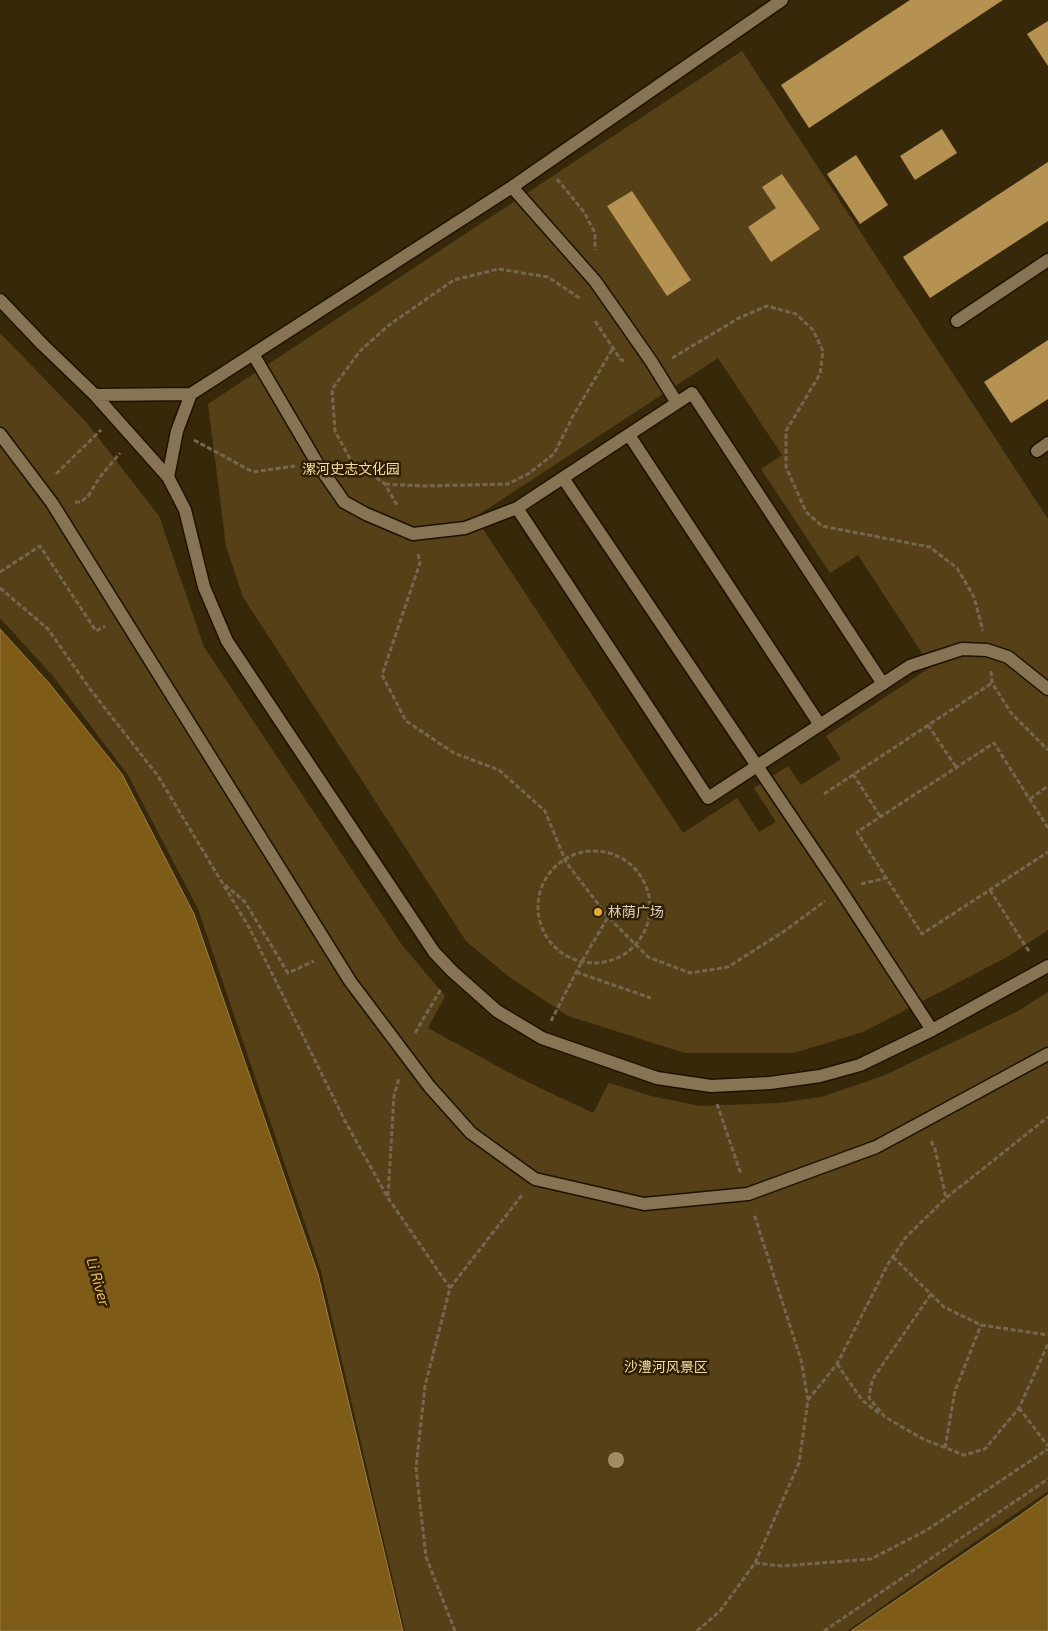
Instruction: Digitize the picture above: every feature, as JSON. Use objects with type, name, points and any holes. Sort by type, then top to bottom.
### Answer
[{"type":"street","points":[[95,395],[191,394],[512,187],[782,0]]},
{"type":"street","points":[[512,187],[595,281],[651,361],[677,403]]},
{"type":"street","points":[[957,321],[1048,260]]},
{"type":"street","points":[[0,300],[95,395],[168,477],[185,510],[204,586],[227,641],[434,952],[452,971],[497,1011],[542,1038],[657,1078],[711,1086],[770,1083],[820,1076],[860,1065],[932,1030],[1045,968]]},
{"type":"street","points":[[253,354],[316,463],[344,502],[366,514],[413,534],[465,528],[518,508],[692,393],[883,684]]},
{"type":"street","points":[[168,477],[177,431],[191,394]]},
{"type":"street","points":[[0,434],[52,503],[350,981],[428,1086],[471,1134],[535,1179],[644,1204],[748,1194],[876,1147],[1048,1054]]},
{"type":"street","points":[[629,435],[820,725]]},
{"type":"street","points":[[1037,451],[1048,444]]},
{"type":"street","points":[[564,478],[932,1030]]},
{"type":"street","points":[[518,508],[708,798],[910,666],[962,649],[987,650],[1008,657],[1048,689]]},
{"type":"path","points":[[545,164],[584,212],[595,233],[595,281],[582,299]]},
{"type":"path","points":[[384,484],[423,486],[508,484],[528,474],[554,454],[573,416],[613,348]]},
{"type":"path","points":[[42,488],[114,417]]},
{"type":"path","points":[[177,431],[253,472],[350,459]]},
{"type":"path","points":[[52,503],[81,502],[132,438]]},
{"type":"path","points":[[0,572],[40,546],[96,631],[123,616]]},
{"type":"path","points":[[0,588],[48,629],[90,689],[158,776],[250,929],[344,1121],[383,1190],[450,1288]]},
{"type":"path","points":[[824,794],[992,683]]},
{"type":"path","points":[[928,725],[956,767]]},
{"type":"path","points":[[1048,828],[994,743],[857,832],[922,934],[1048,852]]},
{"type":"path","points":[[853,774],[880,816]]},
{"type":"path","points":[[1030,799],[1048,786]]},
{"type":"path","points":[[602,851],[621,857],[636,869],[647,885],[651,905],[649,924],[640,941],[626,955],[608,963],[581,962],[571,960],[556,950],[545,937],[538,920],[537,902],[542,885],[551,870],[565,859],[583,852],[602,851]]},
{"type":"path","points":[[222,882],[245,902],[288,973],[333,952]]},
{"type":"path","points":[[990,890],[1045,968]]},
{"type":"path","points":[[542,1038],[581,962],[608,917]]},
{"type":"path","points":[[576,972],[651,998]]},
{"type":"path","points":[[711,1086],[748,1194]]},
{"type":"path","points":[[808,1400],[837,1364],[893,1257],[906,1237],[946,1198],[1048,1117]]},
{"type":"path","points":[[921,1123],[935,1149],[946,1198]]},
{"type":"path","points":[[455,1631],[426,1557],[416,1468],[425,1386],[450,1288],[535,1179]]},
{"type":"path","points":[[697,1631],[720,1611],[755,1563],[799,1463],[808,1400],[801,1360],[758,1229]]},
{"type":"path","points":[[893,1257],[944,1307],[981,1325],[1048,1335]]},
{"type":"path","points":[[885,1417],[869,1398],[872,1380],[931,1294]]},
{"type":"path","points":[[945,1448],[955,1391],[981,1325]]},
{"type":"path","points":[[837,1364],[862,1400],[885,1417],[923,1439],[964,1455],[985,1449],[1019,1408],[1048,1344]]},
{"type":"path","points":[[755,1563],[782,1566],[871,1559],[927,1530],[1048,1448],[1019,1408]]},
{"type":"path","points":[[824,1631],[1048,1479]]},
{"type":"green space","name":"漯河史志文化园","points":[[742,51],[1048,519],[1048,930],[1007,957],[863,1032],[793,1053],[685,1053],[568,1016],[508,976],[466,941],[243,597],[226,546],[208,404]],"holes":[[[718,358],[782,455],[761,469],[830,573],[858,555],[931,667],[826,736],[841,759],[801,785],[788,766],[754,788],[776,822],[759,832],[737,798],[683,833],[475,517]]]},
{"type":"green space","name":"沙澧河风景区","points":[[0,333],[86,422],[159,516],[204,647],[402,945],[445,996],[428,1028],[517,1077],[593,1113],[609,1083],[651,1096],[700,1106],[779,1103],[821,1097],[883,1076],[1018,1011],[1048,992],[1048,1491],[847,1631],[405,1631],[321,1271],[198,909],[128,775],[53,676],[0,618]]},
{"type":"water","name":"Li River","points":[[0,629],[49,683],[122,774],[194,914],[318,1274],[403,1631],[0,1631]]},
{"type":"water","points":[[1048,1495],[1048,1631],[851,1631],[1019,1516]]},
{"type":"building","points":[[910,0],[1003,0],[809,128],[781,85]]},
{"type":"building","points":[[1048,21],[1048,66],[1027,34]]},
{"type":"building","points":[[942,129],[957,153],[915,180],[900,156]]},
{"type":"building","points":[[856,155],[888,205],[860,224],[827,174]]},
{"type":"building","points":[[1048,162],[1048,221],[930,298],[903,257]]},
{"type":"building","points":[[782,174],[820,229],[771,262],[748,227],[776,208],[762,187]]},
{"type":"building","points":[[632,191],[691,280],[667,296],[607,206]]},
{"type":"building","points":[[1048,340],[1048,399],[1011,423],[984,382]]},
{"type":"place","name":"林荫广场","points":[[598,912]]}]
